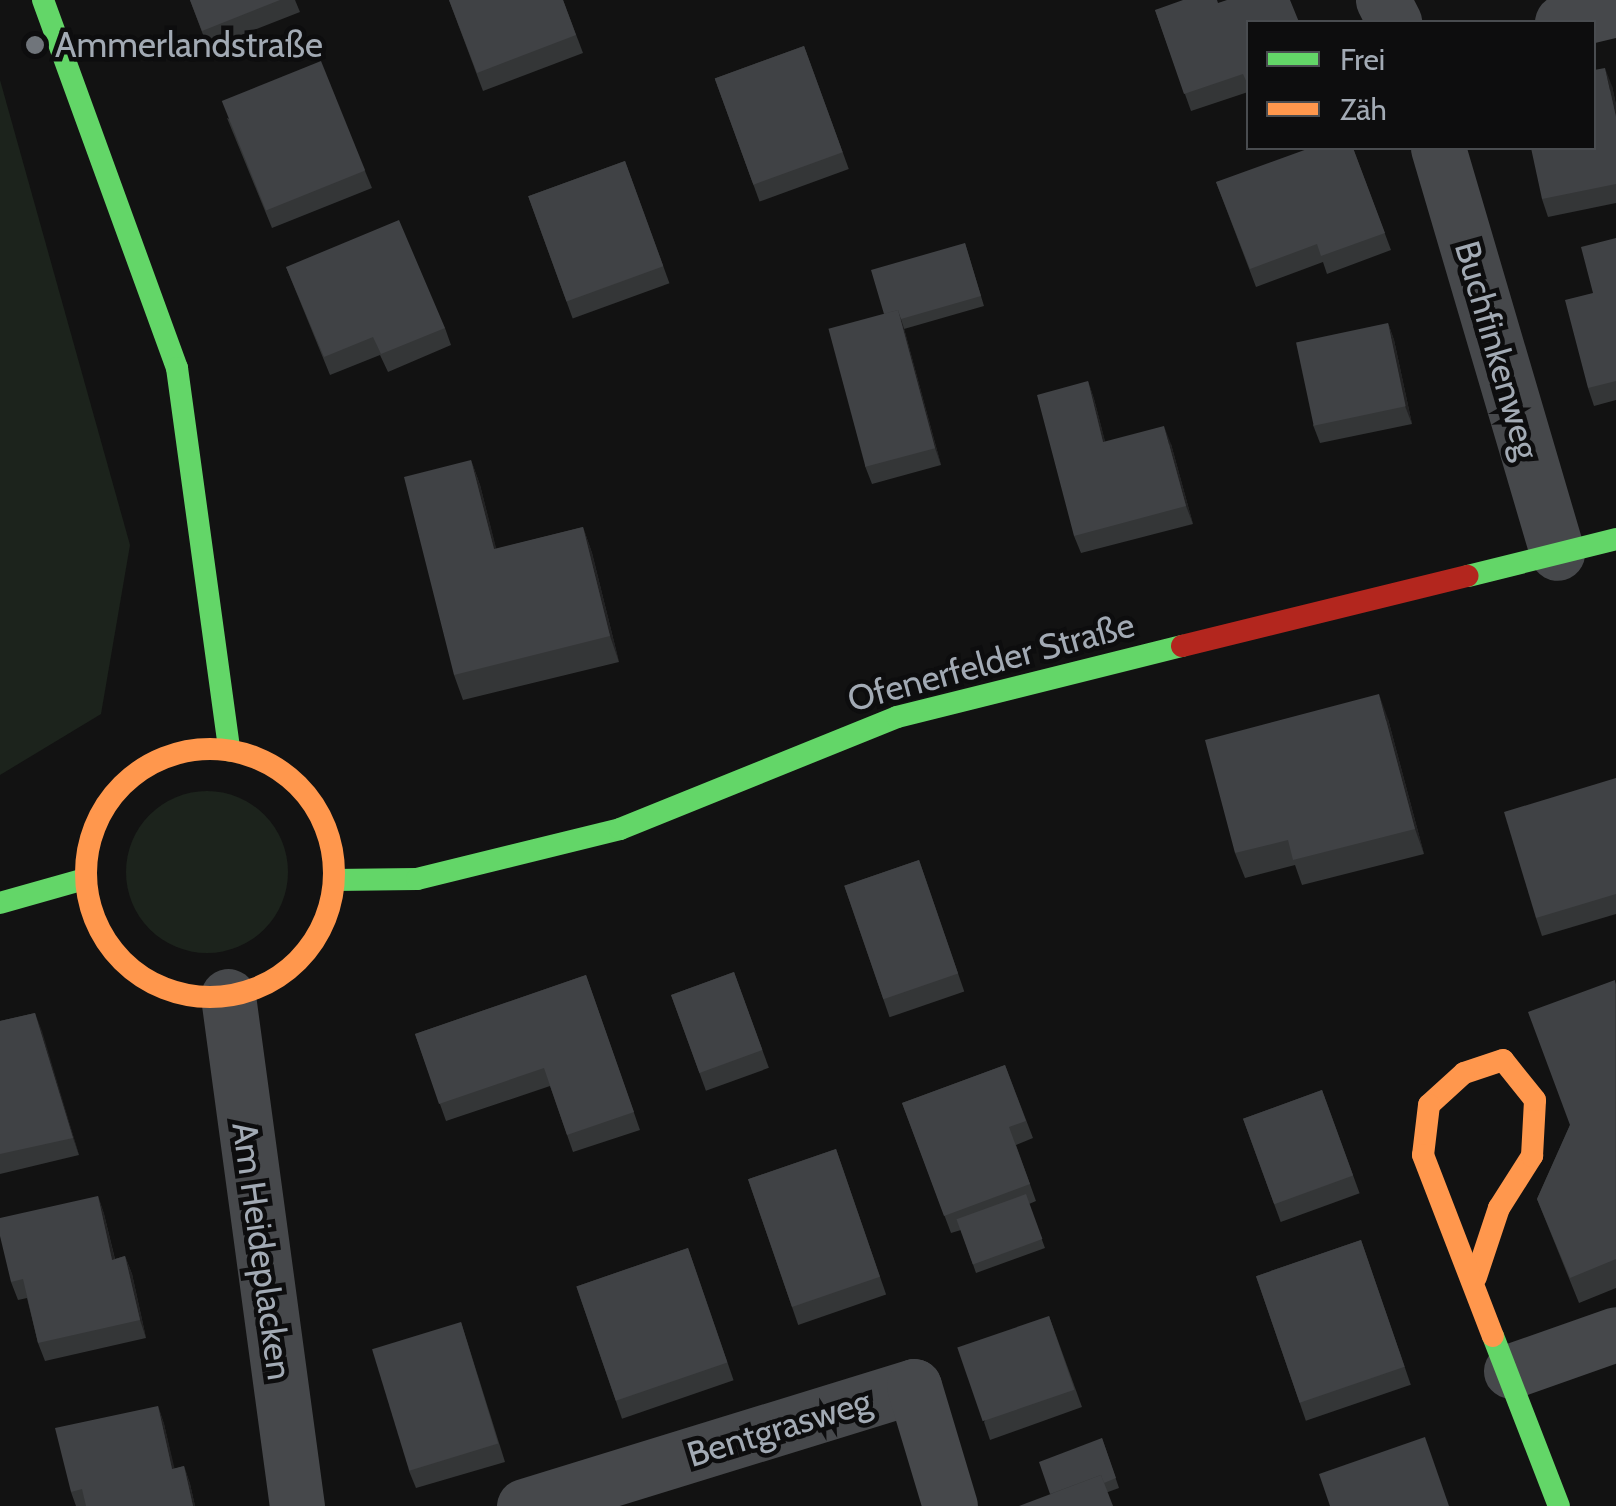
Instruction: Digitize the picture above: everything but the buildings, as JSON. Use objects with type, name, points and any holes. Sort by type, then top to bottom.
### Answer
[{"type":"street","points":[[43,0],[177,368],[229,750]]},
{"type":"street","points":[[1570,20],[1616,9]]},
{"type":"street","name":"Buchfinkenweg","points":[[1439,150],[1557,552]]},
{"type":"street","name":"Ofenerfelder Straße","points":[[334,880],[417,879],[620,829],[896,718],[1616,539]]},
{"type":"street","points":[[192,750],[229,750],[264,760],[306,795],[331,844],[334,880],[328,913],[301,957],[260,987],[228,996],[160,987],[131,968],[92,914],[85,879],[103,809],[126,780],[157,760],[192,750]]},
{"type":"street","points":[[0,904],[85,879]]},
{"type":"street","name":"Am Heideplacken","points":[[228,996],[297,1506]]},
{"type":"street","points":[[1476,1278],[1499,1208],[1532,1156],[1534,1100],[1503,1060],[1464,1073],[1429,1105],[1423,1155],[1476,1278],[1559,1506]]},
{"type":"street","points":[[1510,1371],[1616,1334]]},
{"type":"street","name":"Bentgrasweg","points":[[524,1506],[914,1386],[950,1506]]},
{"type":"shaded area","points":[[0,80],[130,545],[101,714],[0,775]]},
{"type":"shaded area","points":[[207,791],[238,797],[264,815],[282,841],[288,872],[282,903],[264,929],[238,947],[207,953],[176,947],[150,929],[132,903],[126,872],[132,841],[150,815],[176,797]]},
{"type":"traffic: fast","points":[[43,0],[177,368],[229,750]]},
{"type":"traffic: fast","points":[[1468,576],[1616,539]]},
{"type":"traffic: fast","points":[[334,880],[417,879],[620,829],[897,717],[1182,646]]},
{"type":"traffic: fast","points":[[0,903],[85,879]]},
{"type":"traffic: fast","points":[[1493,1336],[1559,1506]]},
{"type":"traffic: slow","points":[[210,749],[257,759],[298,785],[324,826],[334,873],[324,920],[298,961],[257,987],[210,997],[163,987],[122,961],[96,920],[86,873],[96,826],[122,785],[163,759],[210,749]]},
{"type":"traffic: slow","points":[[1476,1277],[1499,1208],[1532,1156],[1535,1100],[1503,1060],[1464,1073],[1429,1105],[1423,1155],[1493,1336]]},
{"type":"traffic: jam","points":[[1182,646],[1468,576]]},
{"type":"place","name":"Ammerlandstraße","points":[[35,45]]}]
